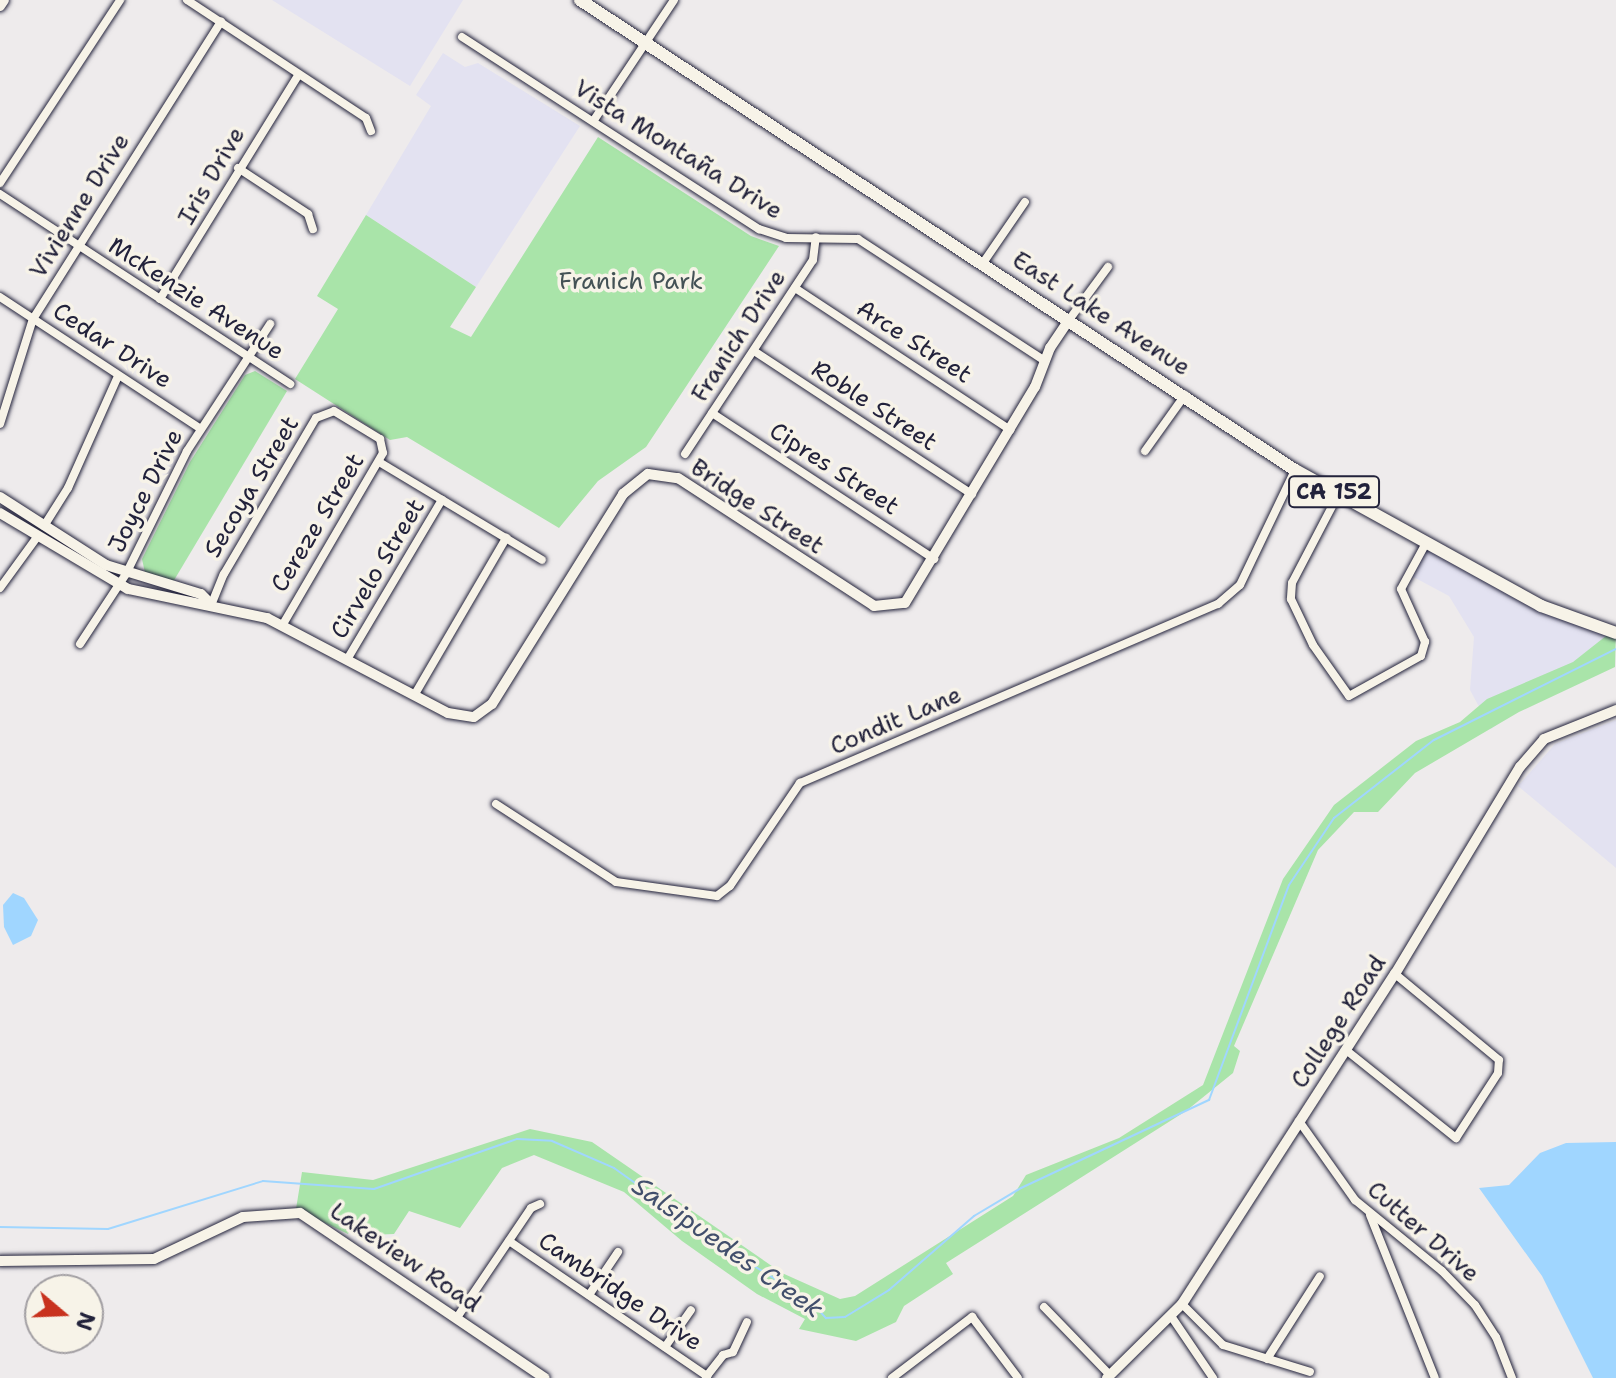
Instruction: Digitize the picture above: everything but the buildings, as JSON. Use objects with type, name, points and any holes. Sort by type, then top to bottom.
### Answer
[{"type":"main road","name":"East Lake Avenue","points":[[580,0],[1295,470],[1541,606],[1616,633]]},
{"type":"street","points":[[0,6],[4,0]]},
{"type":"street","points":[[0,183],[120,0]]},
{"type":"street","points":[[187,0],[366,118],[371,131]]},
{"type":"street","points":[[594,120],[674,0]]},
{"type":"street","name":"Vivienne Drive","points":[[0,424],[33,319],[221,22]]},
{"type":"street","name":"Vista Montaña Drive","points":[[462,37],[759,229],[778,237],[846,236],[863,242],[1045,361]]},
{"type":"street","name":"Iris Drive","points":[[160,299],[213,219],[238,168],[299,74]]},
{"type":"street","points":[[238,168],[308,214],[313,229]]},
{"type":"street","name":"McKenzie Avenue","points":[[0,194],[290,384]]},
{"type":"street","points":[[983,263],[1025,202]]},
{"type":"street","name":"Franich Drive","points":[[685,454],[813,260],[816,237]]},
{"type":"street","points":[[1069,320],[1108,267]]},
{"type":"street","name":"Arce Street","points":[[795,288],[1010,430]]},
{"type":"street","name":"Cedar Drive","points":[[0,297],[201,429]]},
{"type":"street","name":"Bridge Street","points":[[0,497],[126,574],[201,594],[211,603],[283,624],[462,718],[489,708],[601,525],[628,488],[648,474],[678,478],[878,608],[905,603],[1010,430],[1069,320]]},
{"type":"street","name":"Joyce Drive","points":[[80,644],[126,574],[201,429],[270,324]]},
{"type":"street","name":"Roble Street","points":[[754,351],[972,494]]},
{"type":"street","points":[[44,526],[68,488],[118,376]]},
{"type":"street","points":[[1145,451],[1185,395]]},
{"type":"street","name":"Secoya Street","points":[[211,603],[224,574],[319,415],[337,412],[382,441]]},
{"type":"street","name":"Cipres Street","points":[[712,413],[934,559]]},
{"type":"street","name":"Cereze Street","points":[[283,624],[379,462],[382,441]]},
{"type":"street","points":[[379,462],[542,560]]},
{"type":"street","name":"Condit Lane","points":[[496,804],[616,882],[717,896],[800,783],[1218,604],[1240,585],[1295,470]]},
{"type":"street","points":[[1338,495],[1292,583],[1291,599],[1341,690],[1349,696],[1421,656],[1425,642],[1401,589],[1426,543]]},
{"type":"street","name":"Cirvelo Street","points":[[348,658],[442,500]]},
{"type":"street","name":"Bridge Street","points":[[0,513],[119,586],[197,607],[211,603]]},
{"type":"street","points":[[0,588],[37,537]]},
{"type":"street","points":[[415,694],[506,538]]},
{"type":"street","name":"College Road","points":[[1108,1376],[1182,1304],[1395,974],[1520,767],[1544,739],[1616,710]]},
{"type":"street","points":[[1346,1050],[1456,1138],[1498,1073],[1499,1060],[1395,974]]},
{"type":"street","name":"Cutter Drive","points":[[1299,1121],[1341,1184],[1369,1214],[1466,1295],[1496,1337],[1512,1378]]},
{"type":"street","points":[[458,1316],[531,1208],[540,1204]]},
{"type":"street","name":"Lakeview Road","points":[[0,1261],[154,1259],[243,1217],[300,1213],[458,1316],[545,1378]]},
{"type":"street","points":[[1369,1214],[1435,1378]]},
{"type":"street","name":"Cambridge Drive","points":[[509,1241],[706,1377]]},
{"type":"street","points":[[589,1295],[618,1252]]},
{"type":"street","points":[[1267,1359],[1320,1276]]},
{"type":"street","points":[[1182,1304],[1223,1345],[1310,1372]]},
{"type":"street","points":[[1044,1307],[1108,1376]]},
{"type":"street","points":[[665,1347],[691,1310]]},
{"type":"street","points":[[1171,1316],[1213,1378]]},
{"type":"street","points":[[892,1377],[972,1317],[1018,1378]]},
{"type":"street","points":[[706,1377],[733,1352],[747,1322]]},
{"type":"shaded area","points":[[272,0],[463,0],[410,86]]},
{"type":"shaded area","points":[[443,53],[465,67],[478,63],[580,126],[476,287],[366,215],[431,106],[416,95]]},
{"type":"shaded area","points":[[1423,539],[1507,585],[1616,636],[1491,729],[1470,690],[1474,637],[1449,596],[1406,573]]},
{"type":"shaded area","points":[[1616,720],[1616,868],[1518,786],[1555,744]]},
{"type":"green space","name":"Franich Park","points":[[598,137],[751,236],[779,246],[646,447],[598,481],[559,528],[407,437],[390,440],[295,379],[338,309],[317,296],[366,215],[476,287],[450,327],[471,337]]},
{"type":"green space","points":[[255,371],[287,391],[173,582],[145,573],[142,559],[190,462],[245,375]]},
{"type":"green space","points":[[1616,628],[1615,667],[1519,712],[1415,773],[1378,812],[1354,812],[1318,850],[1234,1046],[1240,1051],[1233,1073],[1186,1111],[946,1263],[953,1274],[904,1306],[896,1322],[856,1341],[799,1329],[805,1319],[757,1294],[682,1241],[624,1192],[534,1155],[502,1168],[460,1228],[409,1211],[394,1234],[370,1235],[354,1224],[348,1234],[296,1209],[302,1172],[373,1180],[530,1129],[592,1142],[782,1273],[840,1299],[855,1296],[1013,1196],[1026,1175],[1119,1138],[1203,1085],[1283,879],[1334,805],[1416,741],[1460,722],[1487,699],[1573,662]]},
{"type":"water","points":[[13,893],[24,898],[38,920],[31,936],[13,945],[4,927],[3,905]]},
{"type":"water","points":[[1616,1142],[1616,1378],[1593,1378],[1542,1276],[1479,1188],[1509,1185],[1540,1153],[1566,1143]]},
{"type":"waterway","name":"Salsipuedes Creek","points":[[0,1227],[108,1229],[263,1181],[374,1189],[517,1139],[552,1141],[614,1168],[733,1253],[811,1301],[826,1318],[845,1317],[889,1290],[974,1216],[1021,1188],[1209,1100],[1289,885],[1334,818],[1434,740],[1616,649]]}]
